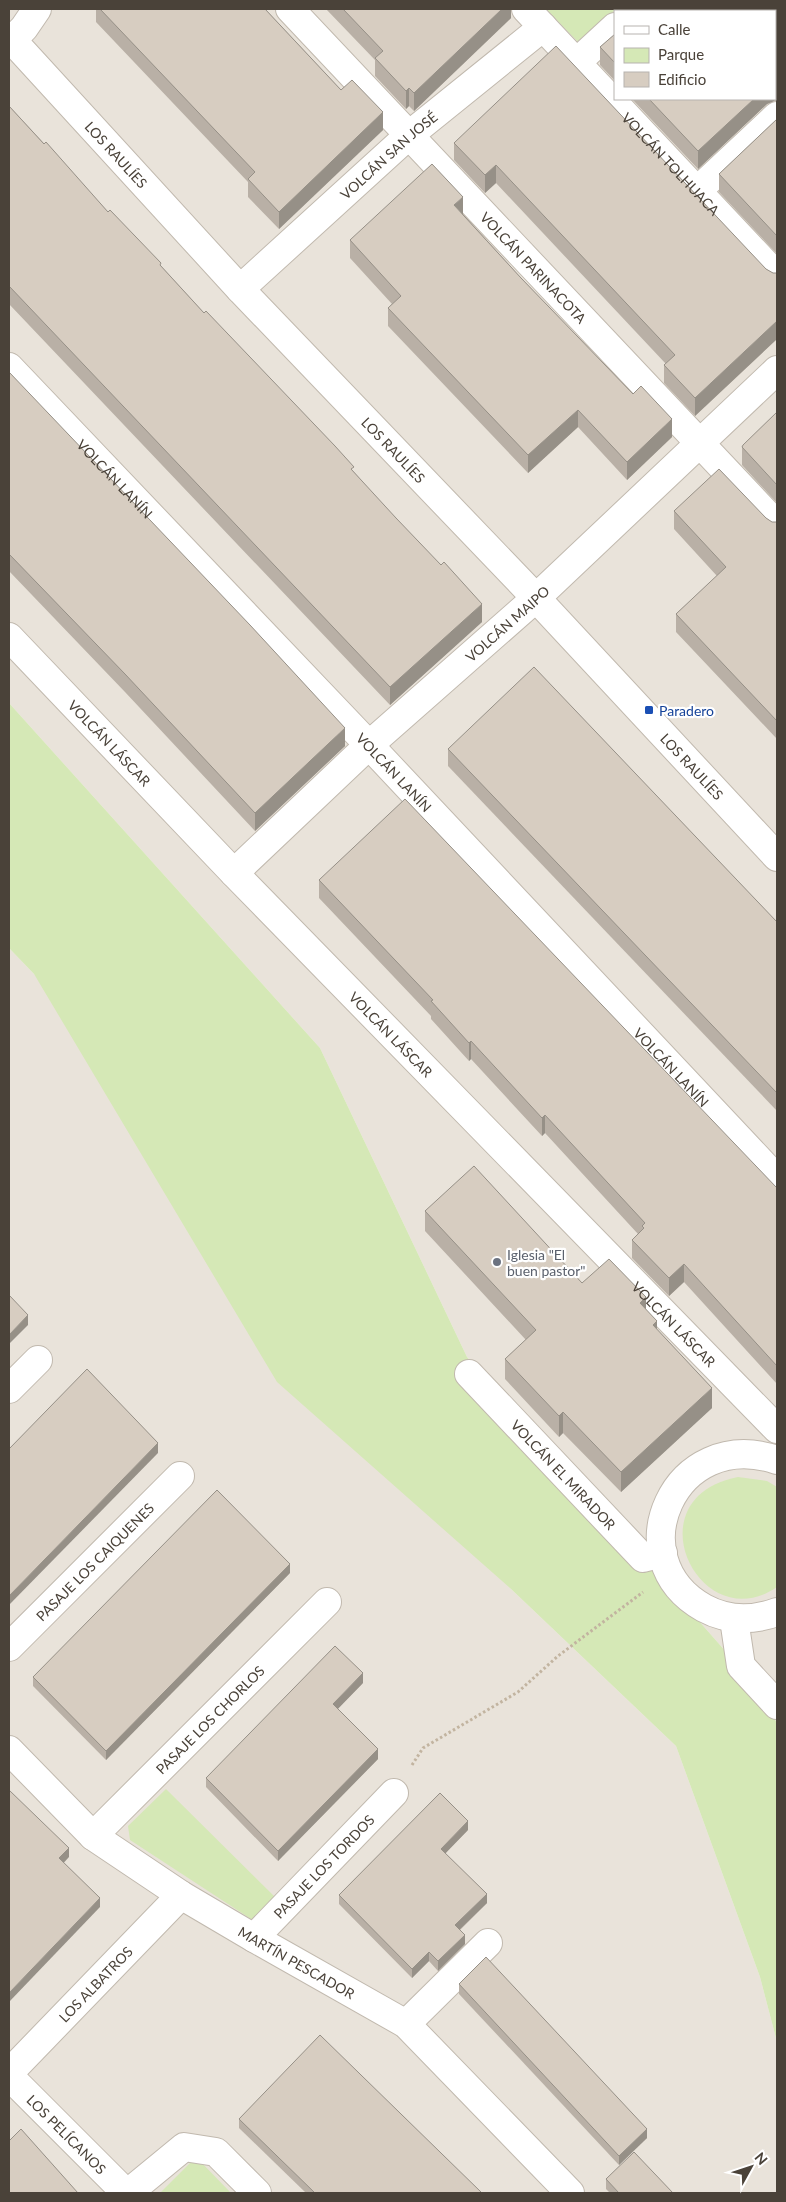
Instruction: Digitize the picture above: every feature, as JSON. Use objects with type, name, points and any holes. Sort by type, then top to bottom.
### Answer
[{"type":"street","name":"LOS RAULÍES","points":[[36,9],[10,42],[240,289],[536,598],[777,857]]},
{"type":"street","name":"VOLCÁN PARINACOTA","points":[[290,9],[777,525]]},
{"type":"street","name":"VOLCÁN SAN JOSÉ","points":[[240,289],[534,18]]},
{"type":"street","name":"VOLCÁN TOLHUACA","points":[[534,18],[777,276]]},
{"type":"street","points":[[576,63],[614,28]]},
{"type":"street","points":[[697,191],[777,116]]},
{"type":"street","name":"VOLCÁN LANÍN","points":[[9,367],[369,745],[777,1179]]},
{"type":"street","name":"VOLCÁN MAIPO","points":[[234,873],[369,745],[536,598],[777,370]]},
{"type":"street","name":"VOLCÁN LÁSCAR","points":[[9,636],[234,873],[777,1429]]},
{"type":"street","points":[[9,1389],[38,1360]]},
{"type":"street","name":"VOLCÁN EL MIRADOR","points":[[469,1374],[643,1558],[666,1562]]},
{"type":"street","points":[[777,1460],[759,1454],[732,1454],[706,1462],[684,1478],[669,1500],[662,1526],[666,1562],[681,1589],[696,1604],[714,1614],[734,1619],[760,1618],[777,1612]]},
{"type":"street","name":"PASAJE LOS CAIQUENES","points":[[9,1647],[180,1476]]},
{"type":"street","name":"PASAJE LOS CHORLOS","points":[[93,1836],[327,1602]]},
{"type":"street","points":[[734,1619],[741,1666],[777,1705]]},
{"type":"street","name":"MARTÍN PESCADOR","points":[[9,1750],[93,1836],[181,1895],[406,2024],[569,2193]]},
{"type":"street","name":"PASAJE LOS TORDOS","points":[[254,1938],[394,1793]]},
{"type":"street","name":"LOS ALBATROS","points":[[9,2074],[181,1895]]},
{"type":"street","points":[[406,2024],[488,1943]]},
{"type":"street","name":"LOS PELÍCANOS","points":[[9,2074],[127,2193]]},
{"type":"street","points":[[127,2193],[184,2147],[216,2152],[257,2193]]},
{"type":"path","points":[[394,1793],[423,1748],[518,1692],[666,1562]]},
{"type":"shaded area","points":[[9,9],[777,9],[777,1723],[749,1678],[467,1357],[320,1048],[9,703]]},
{"type":"shaded area","points":[[9,948],[34,974],[511,1589],[676,1746],[760,1977],[777,2042],[777,2193],[9,2193]]},
{"type":"green space","points":[[546,9],[616,9],[614,10],[580,44]]},
{"type":"green space","points":[[9,703],[320,1048],[467,1357],[749,1678],[777,1723],[777,2042],[760,1977],[676,1746],[511,1589],[277,1382],[34,974],[9,948]]},
{"type":"green space","points":[[738,1477],[767,1481],[777,1487],[777,1587],[749,1598],[723,1595],[702,1581],[688,1560],[683,1535],[688,1510],[706,1490]]},
{"type":"green space","points":[[166,1789],[276,1898],[254,1921],[130,1840],[128,1826]]},
{"type":"green space","points":[[196,2157],[231,2193],[160,2193]]},
{"type":"building","points":[[100,9],[265,9],[341,90],[352,80],[383,112],[279,212],[248,179],[255,172]]},
{"type":"building","points":[[343,9],[502,9],[414,93],[409,88],[406,91],[375,58],[383,51]]},
{"type":"building","points":[[777,9],[777,83],[776,10],[640,10]]},
{"type":"building","points":[[614,35],[614,62],[600,47]]},
{"type":"building","points":[[556,46],[766,269],[777,273],[777,321],[695,398],[664,365],[675,355],[496,165],[485,175],[454,143]]},
{"type":"building","points":[[650,100],[753,100],[698,151]]},
{"type":"building","points":[[9,106],[44,144],[46,142],[108,212],[110,210],[161,263],[160,265],[204,313],[206,311],[335,446],[354,467],[351,469],[396,518],[441,565],[444,562],[482,604],[390,687],[9,286]]},
{"type":"building","points":[[777,119],[777,236],[719,174]]},
{"type":"building","points":[[432,164],[463,197],[454,205],[521,278],[633,394],[641,386],[672,419],[627,462],[578,410],[528,455],[388,308],[401,296],[350,240]]},
{"type":"building","points":[[9,372],[250,625],[345,728],[255,813],[9,554]]},
{"type":"building","points":[[777,412],[777,485],[742,447]]},
{"type":"building","points":[[719,469],[766,518],[772,522],[777,522],[777,721],[676,614],[726,567],[674,511]]},
{"type":"building","points":[[534,667],[777,922],[777,1093],[448,749]]},
{"type":"building","points":[[405,799],[777,1188],[777,1366],[684,1264],[669,1278],[632,1240],[644,1228],[642,1226],[645,1223],[545,1115],[542,1118],[471,1041],[469,1043],[431,1001],[433,1000],[319,880]]},
{"type":"building","points":[[474,1166],[582,1283],[609,1259],[646,1297],[640,1303],[657,1321],[653,1325],[712,1388],[621,1472],[563,1412],[559,1416],[505,1359],[536,1330],[425,1211]]},
{"type":"building","points":[[9,1295],[28,1315],[9,1335]]},
{"type":"building","points":[[87,1369],[158,1443],[9,1596],[9,1449]]},
{"type":"building","points":[[217,1490],[290,1564],[106,1751],[33,1677]]},
{"type":"building","points":[[335,1646],[363,1673],[333,1704],[378,1749],[278,1851],[206,1778]]},
{"type":"building","points":[[9,1790],[69,1848],[59,1858],[100,1898],[9,1993]]},
{"type":"building","points":[[440,1793],[468,1821],[441,1849],[487,1894],[455,1925],[465,1935],[438,1961],[429,1952],[412,1969],[339,1895]]},
{"type":"building","points":[[486,1957],[647,2129],[619,2156],[459,1984]]},
{"type":"building","points":[[320,2035],[482,2193],[315,2193],[239,2119]]},
{"type":"building","points":[[21,2129],[78,2193],[9,2193],[9,2141]]},
{"type":"building","points":[[634,2152],[673,2193],[619,2193],[606,2179]]},
{"type":"place","name":"Paradero","points":[[649,710]]},
{"type":"place","name":"Iglesia \"El buen pastor\"","points":[[497,1262]]}]
